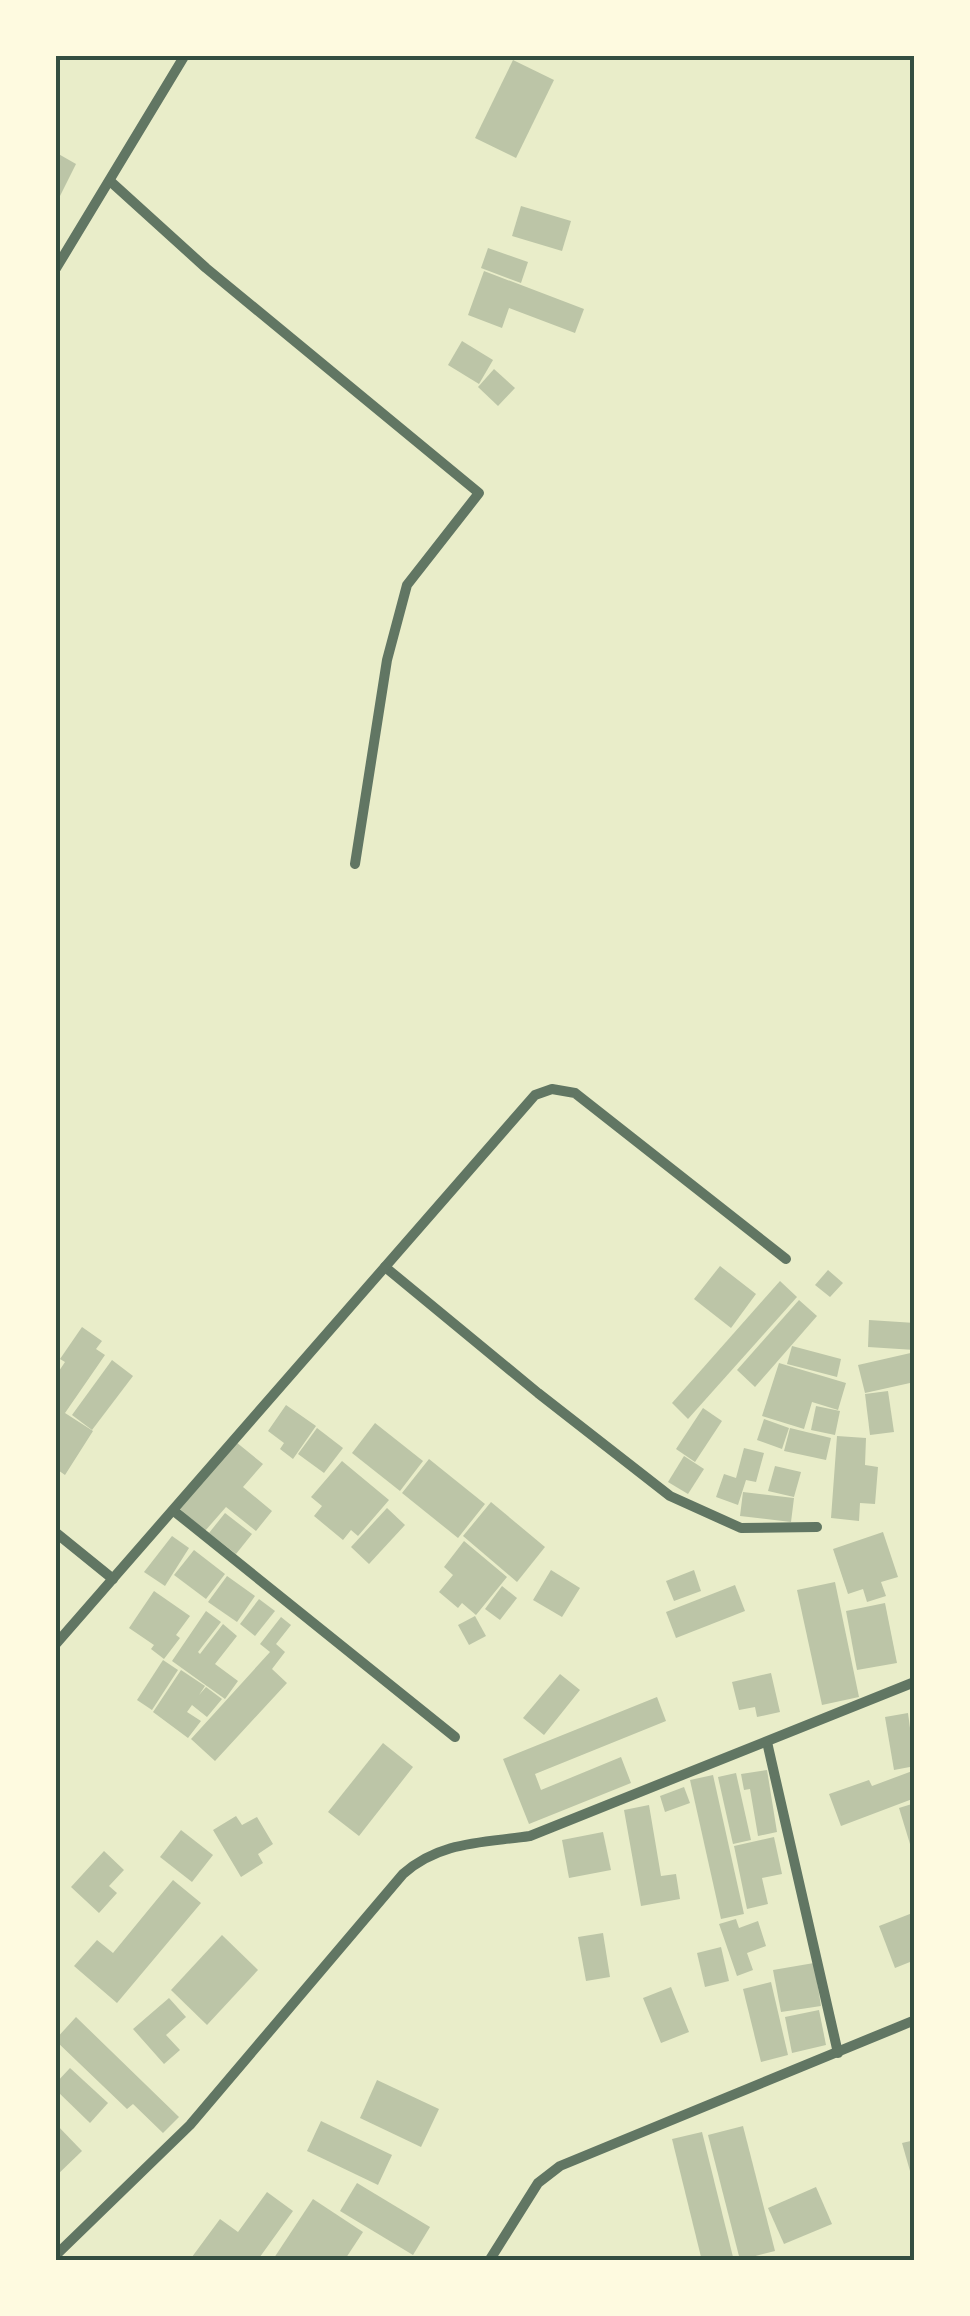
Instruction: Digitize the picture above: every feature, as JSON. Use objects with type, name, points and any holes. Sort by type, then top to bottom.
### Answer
[{"type":"street","points":[[55,270],[185,55]]},
{"type":"street","points":[[110,180],[206,268],[479,493],[407,585],[388,660],[355,864]]},
{"type":"street","points":[[55,1645],[535,1095],[552,1089],[575,1093],[786,1259]]},
{"type":"street","points":[[385,1266],[538,1394],[670,1496],[741,1528],[817,1526]]},
{"type":"street","points":[[174,1511],[455,1738]]},
{"type":"street","points":[[55,1532],[113,1579]]},
{"type":"street","points":[[55,2256],[190,2125],[420,1858],[464,1845],[530,1836],[912,1683]]},
{"type":"street","points":[[766,1742],[838,2053]]},
{"type":"street","points":[[489,2261],[538,2183],[560,2166],[915,2020]]},
{"type":"building","points":[[513,60],[554,80],[516,158],[475,138]]},
{"type":"building","points":[[55,152],[76,164],[58,200],[55,198]]},
{"type":"building","points":[[521,206],[571,221],[562,251],[512,236]]},
{"type":"building","points":[[488,248],[528,262],[521,283],[481,268]]},
{"type":"building","points":[[484,271],[584,309],[575,333],[509,308],[502,328],[468,315]]},
{"type":"building","points":[[462,341],[493,360],[479,384],[448,365]]},
{"type":"building","points":[[494,369],[515,388],[498,406],[478,387]]},
{"type":"building","points":[[720,1266],[756,1294],[731,1328],[694,1299]]},
{"type":"building","points":[[828,1270],[843,1283],[830,1297],[815,1285]]},
{"type":"building","points":[[780,1281],[797,1297],[688,1419],[672,1403]]},
{"type":"building","points":[[799,1300],[817,1316],[755,1387],[737,1370]]},
{"type":"building","points":[[869,1320],[915,1323],[915,1350],[868,1347]]},
{"type":"building","points":[[82,1327],[102,1341],[96,1349],[105,1355],[65,1413],[93,1431],[65,1475],[55,1468],[55,1430],[60,1422],[55,1419],[55,1377],[65,1362],[60,1359]]},
{"type":"building","points":[[792,1346],[841,1359],[837,1377],[787,1364]]},
{"type":"building","points":[[915,1352],[915,1386],[910,1387],[910,1383],[865,1393],[858,1365]]},
{"type":"building","points":[[112,1360],[133,1376],[92,1430],[72,1415]]},
{"type":"building","points":[[779,1363],[846,1383],[838,1410],[812,1402],[804,1429],[762,1416]]},
{"type":"building","points":[[888,1391],[894,1432],[870,1435],[865,1394]]},
{"type":"building","points":[[286,1405],[316,1426],[293,1459],[280,1449],[284,1443],[268,1431]]},
{"type":"building","points":[[816,1406],[840,1411],[835,1435],[811,1430]]},
{"type":"building","points":[[703,1408],[722,1421],[695,1462],[676,1449]]},
{"type":"building","points":[[764,1419],[789,1428],[782,1449],[757,1440]]},
{"type":"building","points":[[375,1423],[423,1461],[400,1491],[352,1453]]},
{"type":"building","points":[[317,1428],[343,1448],[324,1473],[298,1454]]},
{"type":"building","points":[[790,1428],[831,1438],[826,1460],[784,1451]]},
{"type":"building","points":[[837,1436],[866,1438],[865,1465],[878,1467],[875,1504],[860,1503],[859,1521],[831,1518]]},
{"type":"building","points":[[236,1442],[263,1464],[243,1487],[272,1511],[256,1531],[226,1507],[205,1531],[179,1508]]},
{"type":"building","points":[[744,1448],[764,1453],[756,1482],[746,1480],[738,1505],[716,1497],[724,1474],[736,1478]]},
{"type":"building","points":[[684,1456],[704,1469],[688,1494],[668,1482]]},
{"type":"building","points":[[429,1459],[485,1504],[458,1538],[402,1493]]},
{"type":"building","points":[[342,1461],[389,1500],[358,1536],[351,1530],[343,1540],[314,1516],[322,1506],[311,1497]]},
{"type":"building","points":[[775,1466],[801,1472],[794,1497],[768,1491]]},
{"type":"building","points":[[743,1492],[794,1498],[791,1522],[740,1516]]},
{"type":"building","points":[[491,1502],[545,1547],[517,1582],[463,1536]]},
{"type":"building","points":[[387,1508],[405,1525],[369,1564],[351,1547]]},
{"type":"building","points":[[225,1513],[252,1534],[236,1554],[209,1533]]},
{"type":"building","points":[[883,1532],[898,1577],[881,1582],[886,1596],[867,1602],[863,1589],[848,1594],[833,1549]]},
{"type":"building","points":[[172,1536],[189,1548],[165,1586],[144,1572]]},
{"type":"building","points":[[464,1541],[507,1577],[476,1615],[462,1603],[458,1608],[439,1592],[453,1575],[444,1567]]},
{"type":"building","points":[[194,1550],[225,1574],[206,1599],[174,1575]]},
{"type":"building","points":[[551,1570],[580,1588],[562,1617],[533,1600]]},
{"type":"building","points":[[694,1570],[701,1591],[674,1601],[666,1581]]},
{"type":"building","points":[[227,1576],[255,1596],[237,1622],[208,1602]]},
{"type":"building","points":[[835,1582],[859,1697],[822,1705],[797,1590]]},
{"type":"building","points":[[735,1585],[745,1611],[676,1638],[666,1612]]},
{"type":"building","points":[[502,1586],[517,1598],[500,1620],[485,1609]]},
{"type":"building","points":[[154,1591],[190,1616],[164,1659],[151,1649],[154,1645],[129,1628]]},
{"type":"building","points":[[259,1599],[275,1611],[255,1636],[240,1624]]},
{"type":"building","points":[[885,1603],[897,1663],[857,1670],[846,1611]]},
{"type":"building","points":[[206,1611],[221,1622],[200,1654],[223,1624],[237,1636],[215,1664],[238,1681],[225,1699],[172,1661]]},
{"type":"building","points":[[475,1616],[486,1636],[469,1645],[458,1625]]},
{"type":"building","points":[[281,1617],[291,1625],[276,1644],[285,1652],[272,1669],[287,1683],[215,1761],[191,1739],[270,1652],[260,1644]]},
{"type":"building","points":[[163,1660],[178,1670],[152,1710],[137,1700]]},
{"type":"building","points":[[181,1670],[205,1686],[199,1695],[206,1687],[222,1699],[207,1717],[192,1705],[187,1712],[201,1721],[188,1738],[153,1712]]},
{"type":"building","points":[[771,1673],[780,1712],[757,1717],[755,1707],[739,1710],[732,1682]]},
{"type":"building","points":[[560,1674],[580,1690],[544,1735],[523,1718]]},
{"type":"building","points":[[657,1697],[666,1721],[535,1774],[541,1790],[621,1757],[631,1783],[529,1824],[503,1759]]},
{"type":"building","points":[[908,1713],[915,1766],[894,1770],[885,1717]]},
{"type":"building","points":[[383,1743],[413,1767],[359,1836],[328,1812]]},
{"type":"building","points":[[767,1770],[777,1832],[758,1836],[750,1789],[744,1790],[741,1774]]},
{"type":"building","points":[[915,1770],[915,1798],[841,1826],[829,1794],[869,1780],[872,1786]]},
{"type":"building","points":[[736,1773],[751,1840],[733,1844],[718,1777]]},
{"type":"building","points":[[713,1775],[744,1914],[721,1919],[690,1780]]},
{"type":"building","points":[[684,1787],[690,1803],[665,1812],[660,1796]]},
{"type":"building","points":[[915,1803],[915,1857],[914,1857],[899,1808]]},
{"type":"building","points":[[649,1805],[661,1876],[676,1874],[680,1899],[641,1906],[624,1810]]},
{"type":"building","points":[[236,1816],[242,1825],[257,1817],[273,1844],[258,1854],[263,1863],[241,1877],[213,1830]]},
{"type":"building","points":[[181,1830],[213,1855],[192,1882],[160,1857]]},
{"type":"building","points":[[603,1832],[611,1870],[569,1878],[562,1840]]},
{"type":"building","points":[[774,1837],[782,1874],[762,1878],[768,1904],[747,1909],[734,1846]]},
{"type":"building","points":[[104,1851],[124,1870],[109,1886],[117,1893],[99,1913],[71,1887]]},
{"type":"building","points":[[173,1880],[201,1903],[117,2003],[74,1966],[97,1940],[113,1953]]},
{"type":"building","points":[[915,1912],[915,1960],[895,1968],[879,1926]]},
{"type":"building","points":[[736,1919],[739,1928],[758,1921],[766,1946],[747,1953],[753,1970],[737,1976],[719,1924]]},
{"type":"building","points":[[603,1933],[610,1977],[586,1981],[578,1937]]},
{"type":"building","points":[[222,1935],[258,1970],[207,2025],[171,1990]]},
{"type":"building","points":[[721,1947],[729,1981],[705,1987],[697,1953]]},
{"type":"building","points":[[814,1963],[821,2006],[781,2012],[773,1970]]},
{"type":"building","points":[[771,1982],[788,2055],[761,2062],[743,1989]]},
{"type":"building","points":[[671,1987],[689,2032],[661,2043],[643,1998]]},
{"type":"building","points":[[169,1998],[186,2017],[166,2035],[180,2050],[164,2064],[133,2029]]},
{"type":"building","points":[[819,2010],[826,2045],[792,2053],[785,2017]]},
{"type":"building","points":[[76,2017],[179,2117],[163,2133],[133,2104],[127,2109],[55,2040]]},
{"type":"building","points":[[70,2068],[108,2103],[90,2123],[55,2089]]},
{"type":"building","points":[[377,2080],[439,2109],[421,2147],[360,2118]]},
{"type":"building","points":[[321,2121],[392,2155],[378,2185],[307,2151]]},
{"type":"building","points":[[55,2123],[82,2151],[55,2177]]},
{"type":"building","points":[[743,2126],[775,2251],[740,2260],[708,2135]]},
{"type":"building","points":[[702,2132],[734,2261],[702,2261],[672,2139]]},
{"type":"building","points":[[915,2140],[915,2185],[914,2185],[902,2143]]},
{"type":"building","points":[[357,2183],[430,2227],[413,2255],[340,2211]]},
{"type":"building","points":[[816,2187],[832,2224],[784,2244],[768,2208]]},
{"type":"building","points":[[267,2192],[293,2211],[257,2261],[189,2261],[220,2219],[238,2232]]},
{"type":"building","points":[[313,2199],[363,2232],[344,2261],[272,2261]]}]
